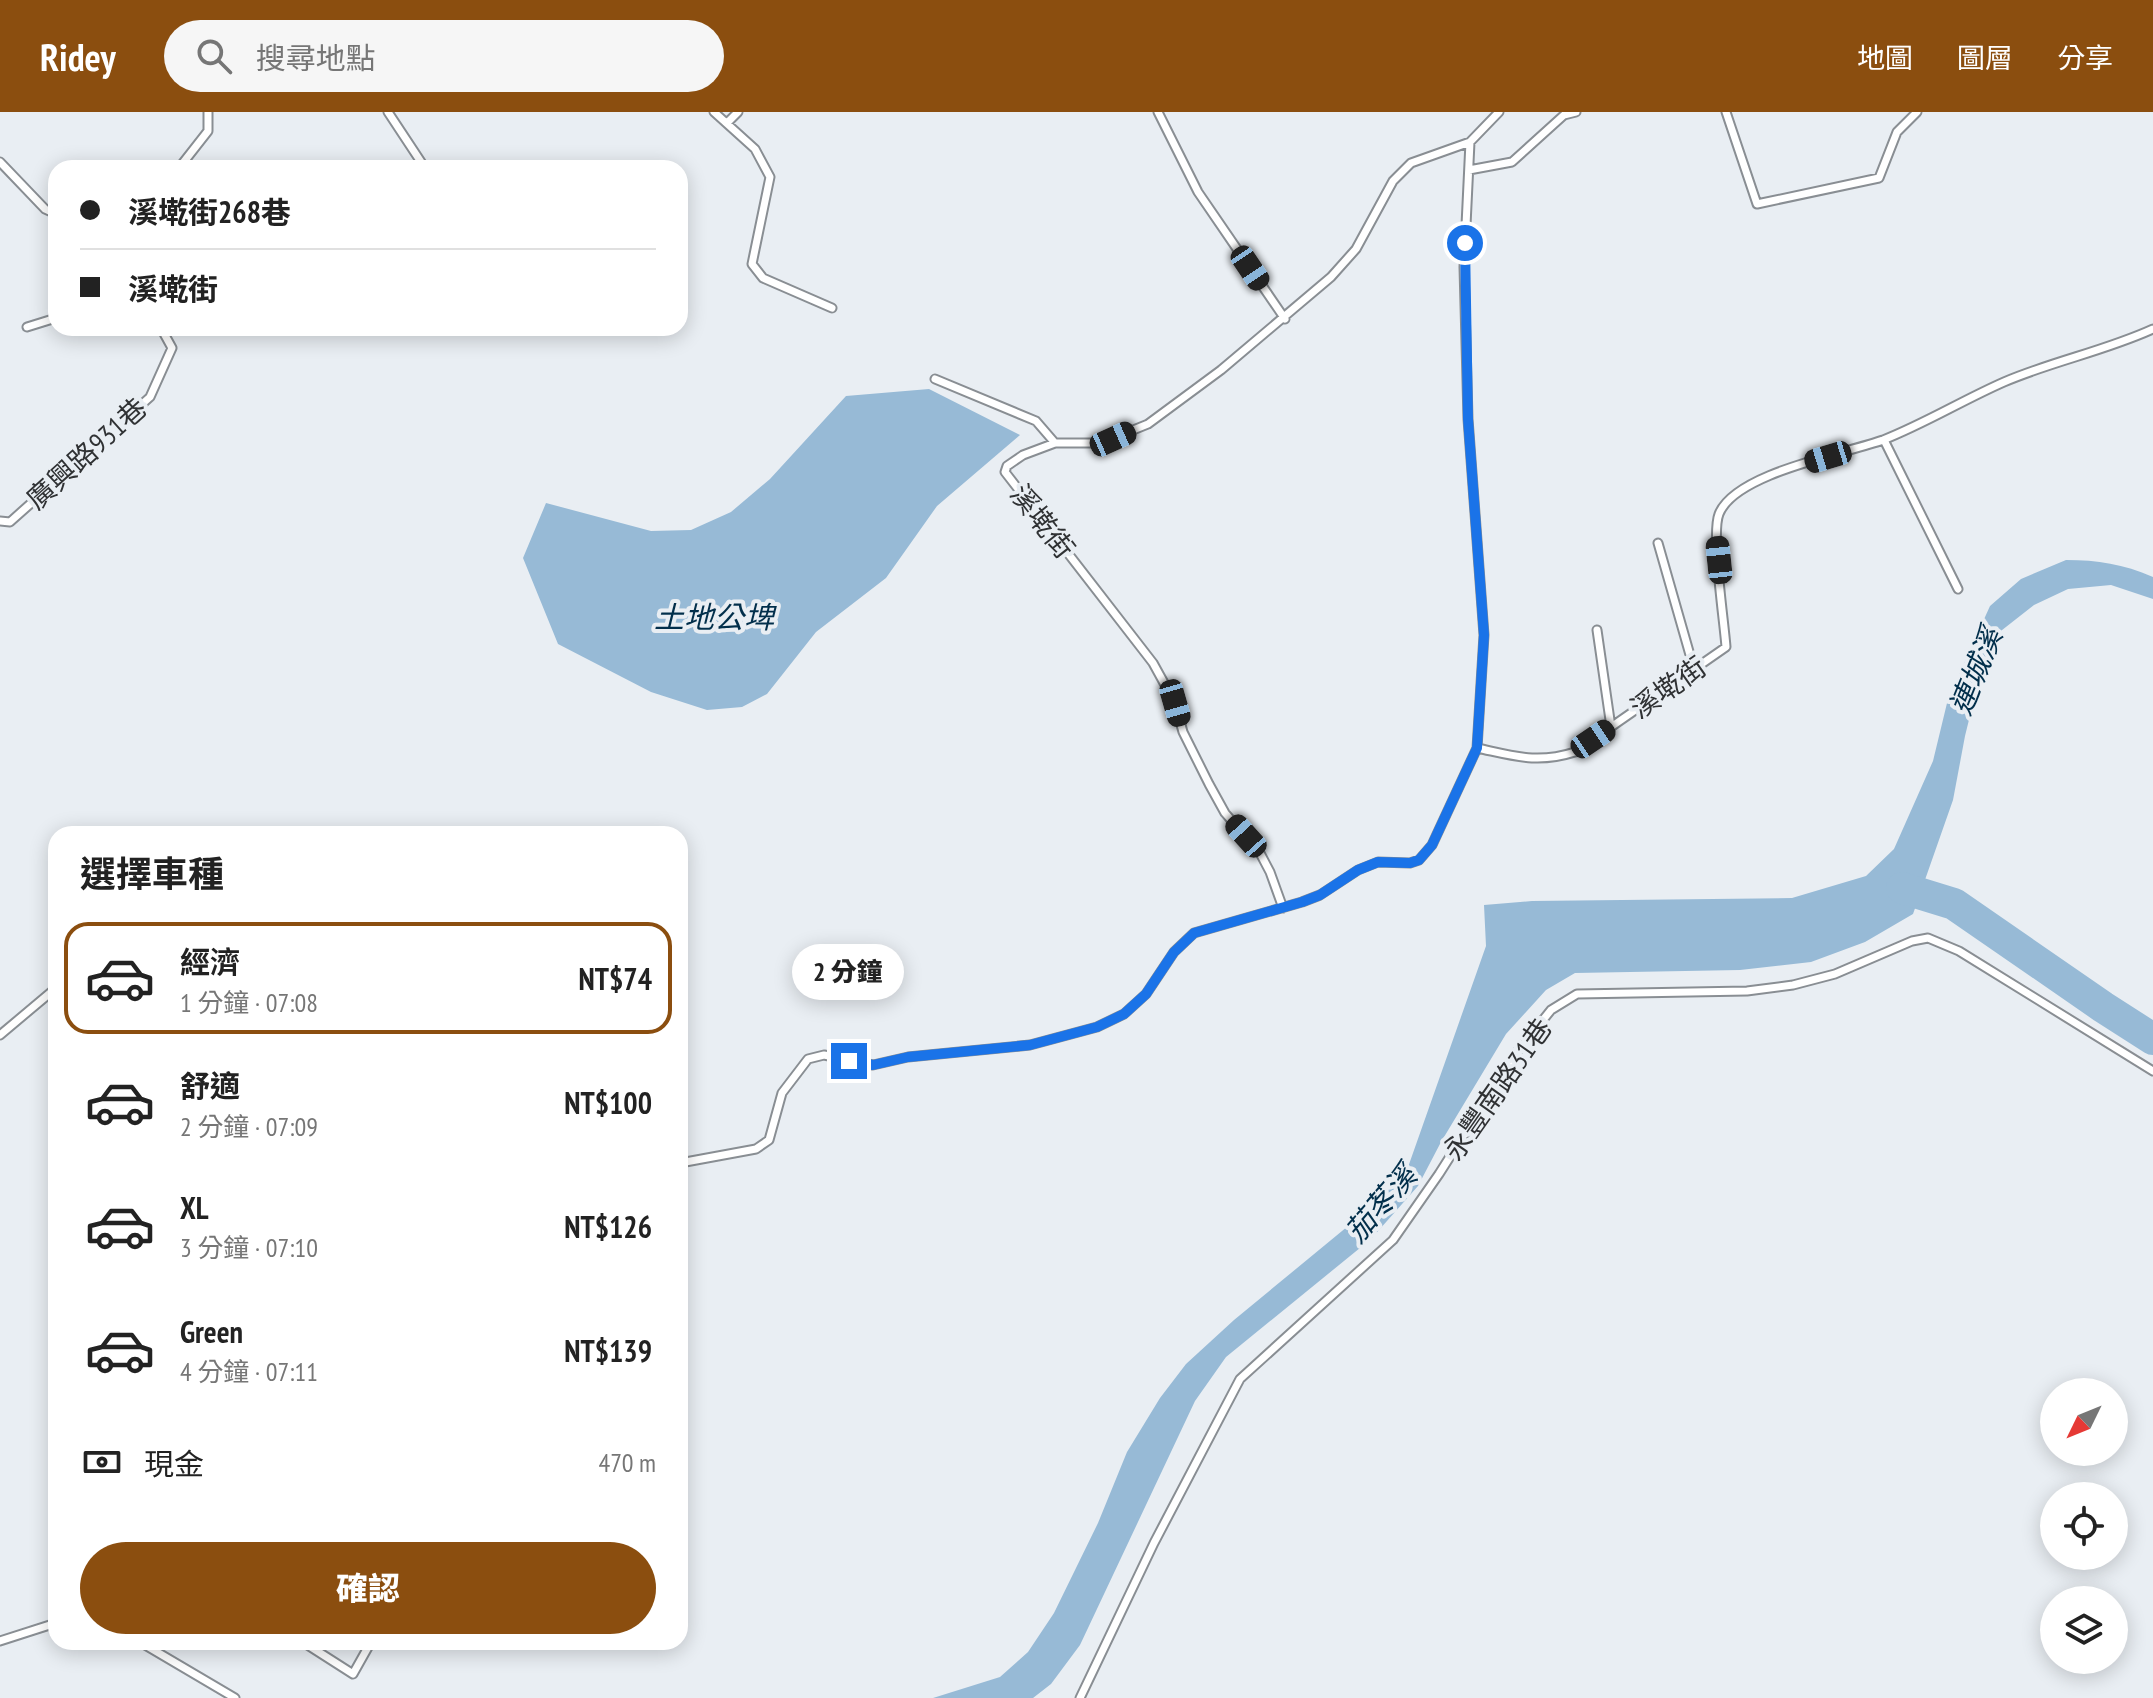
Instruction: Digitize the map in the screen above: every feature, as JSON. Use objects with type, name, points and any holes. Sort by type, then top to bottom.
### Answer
[{"type":"lane","points":[[185,160],[208,131],[208,112]]},
{"type":"lane","points":[[388,112],[420,160]]},
{"type":"lane","points":[[714,112],[755,149],[770,177],[752,264],[763,278],[832,308]]},
{"type":"lane","points":[[727,123],[738,112]]},
{"type":"lane","points":[[1158,112],[1198,192],[1285,319]]},
{"type":"lane","name":"溪墘街","points":[[1283,908],[1260,853],[1225,813],[1209,784],[1183,732],[1175,703],[1153,663],[1005,472],[1007,466],[1023,455],[1055,443],[1101,443],[1148,424],[1285,319],[1331,277],[1356,249],[1393,181],[1411,163],[1470,142],[1499,112]]},
{"type":"lane","points":[[1469,170],[1512,162],[1564,115],[1576,112]]},
{"type":"lane","points":[[1726,112],[1757,204],[1879,178],[1897,132],[1917,112]]},
{"type":"lane","points":[[688,1162],[756,1149],[769,1140],[782,1093],[808,1059],[824,1055],[873,1065],[908,1057],[1030,1045],[1097,1027],[1124,1014],[1146,994],[1174,952],[1194,933],[1320,895],[1358,870],[1378,862],[1410,863],[1419,860],[1432,845],[1477,748],[1484,635],[1468,419],[1464,267],[1470,142]]},
{"type":"lane","points":[[0,162],[48,210]]},
{"type":"lane","points":[[27,327],[48,320]]},
{"type":"lane","name":"溪墘街","points":[[1477,748],[1528,760],[1552,759],[1575,752],[1726,647],[1716,539],[1719,513],[1732,497],[1773,474],[1884,440],[2003,383],[2153,329]]},
{"type":"lane","name":"廣興路931巷","points":[[0,521],[10,522],[150,397],[172,348],[165,336]]},
{"type":"lane","points":[[935,379],[1036,421],[1055,443]]},
{"type":"lane","points":[[1884,440],[1958,589]]},
{"type":"lane","points":[[1658,543],[1694,669]]},
{"type":"lane","points":[[1597,630],[1611,727]]},
{"type":"lane","name":"永豐南路31巷","points":[[1080,1698],[1154,1543],[1240,1379],[1393,1240],[1514,1056],[1551,1010],[1577,994],[1747,991],[1793,985],[1835,974],[1912,941],[1928,938],[1959,951],[2153,1071]]},
{"type":"lane","points":[[0,1035],[48,995]]},
{"type":"lane","points":[[0,1641],[48,1626]]},
{"type":"lane","points":[[154,1650],[235,1698]]},
{"type":"lane","points":[[316,1650],[353,1674],[366,1650]]},
{"type":"water","name":"土地公埤","points":[[929,389],[1020,435],[937,506],[886,578],[816,632],[767,694],[742,707],[707,710],[651,692],[558,644],[523,558],[546,503],[651,531],[691,530],[731,512],[770,479],[846,396]]},
{"type":"water","points":[[2066,560],[2110,564],[2153,577],[2153,599],[2111,585],[2068,589],[2034,605],[1997,634],[1981,671],[1953,800],[1913,914],[1865,942],[1811,962],[1740,970],[1575,973],[1546,990],[1506,1034],[1418,1186],[1371,1239],[1226,1357],[1195,1401],[1080,1645],[1051,1684],[1033,1698],[933,1698],[1000,1677],[1028,1652],[1054,1613],[1098,1523],[1127,1452],[1160,1398],[1186,1364],[1234,1320],[1376,1203],[1407,1170],[1486,946],[1484,905],[1532,901],[1792,898],[1866,876],[1894,849],[1933,761],[1948,699],[1990,606],[2021,579]]},
{"type":"waterway","points":[[1902,888],[1954,904],[2153,1039]]},
{"type":"route","points":[[849,1061],[873,1065],[908,1057],[1030,1045],[1097,1027],[1124,1014],[1146,994],[1174,952],[1194,933],[1302,902],[1378,862],[1410,863],[1419,860],[1432,845],[1477,748],[1484,635],[1468,419],[1465,243]]},
{"type":"water label","name":"連城溪","points":[[1975,671]]},
{"type":"water label","name":"茄苳溪","points":[[1380,1203]]}]
